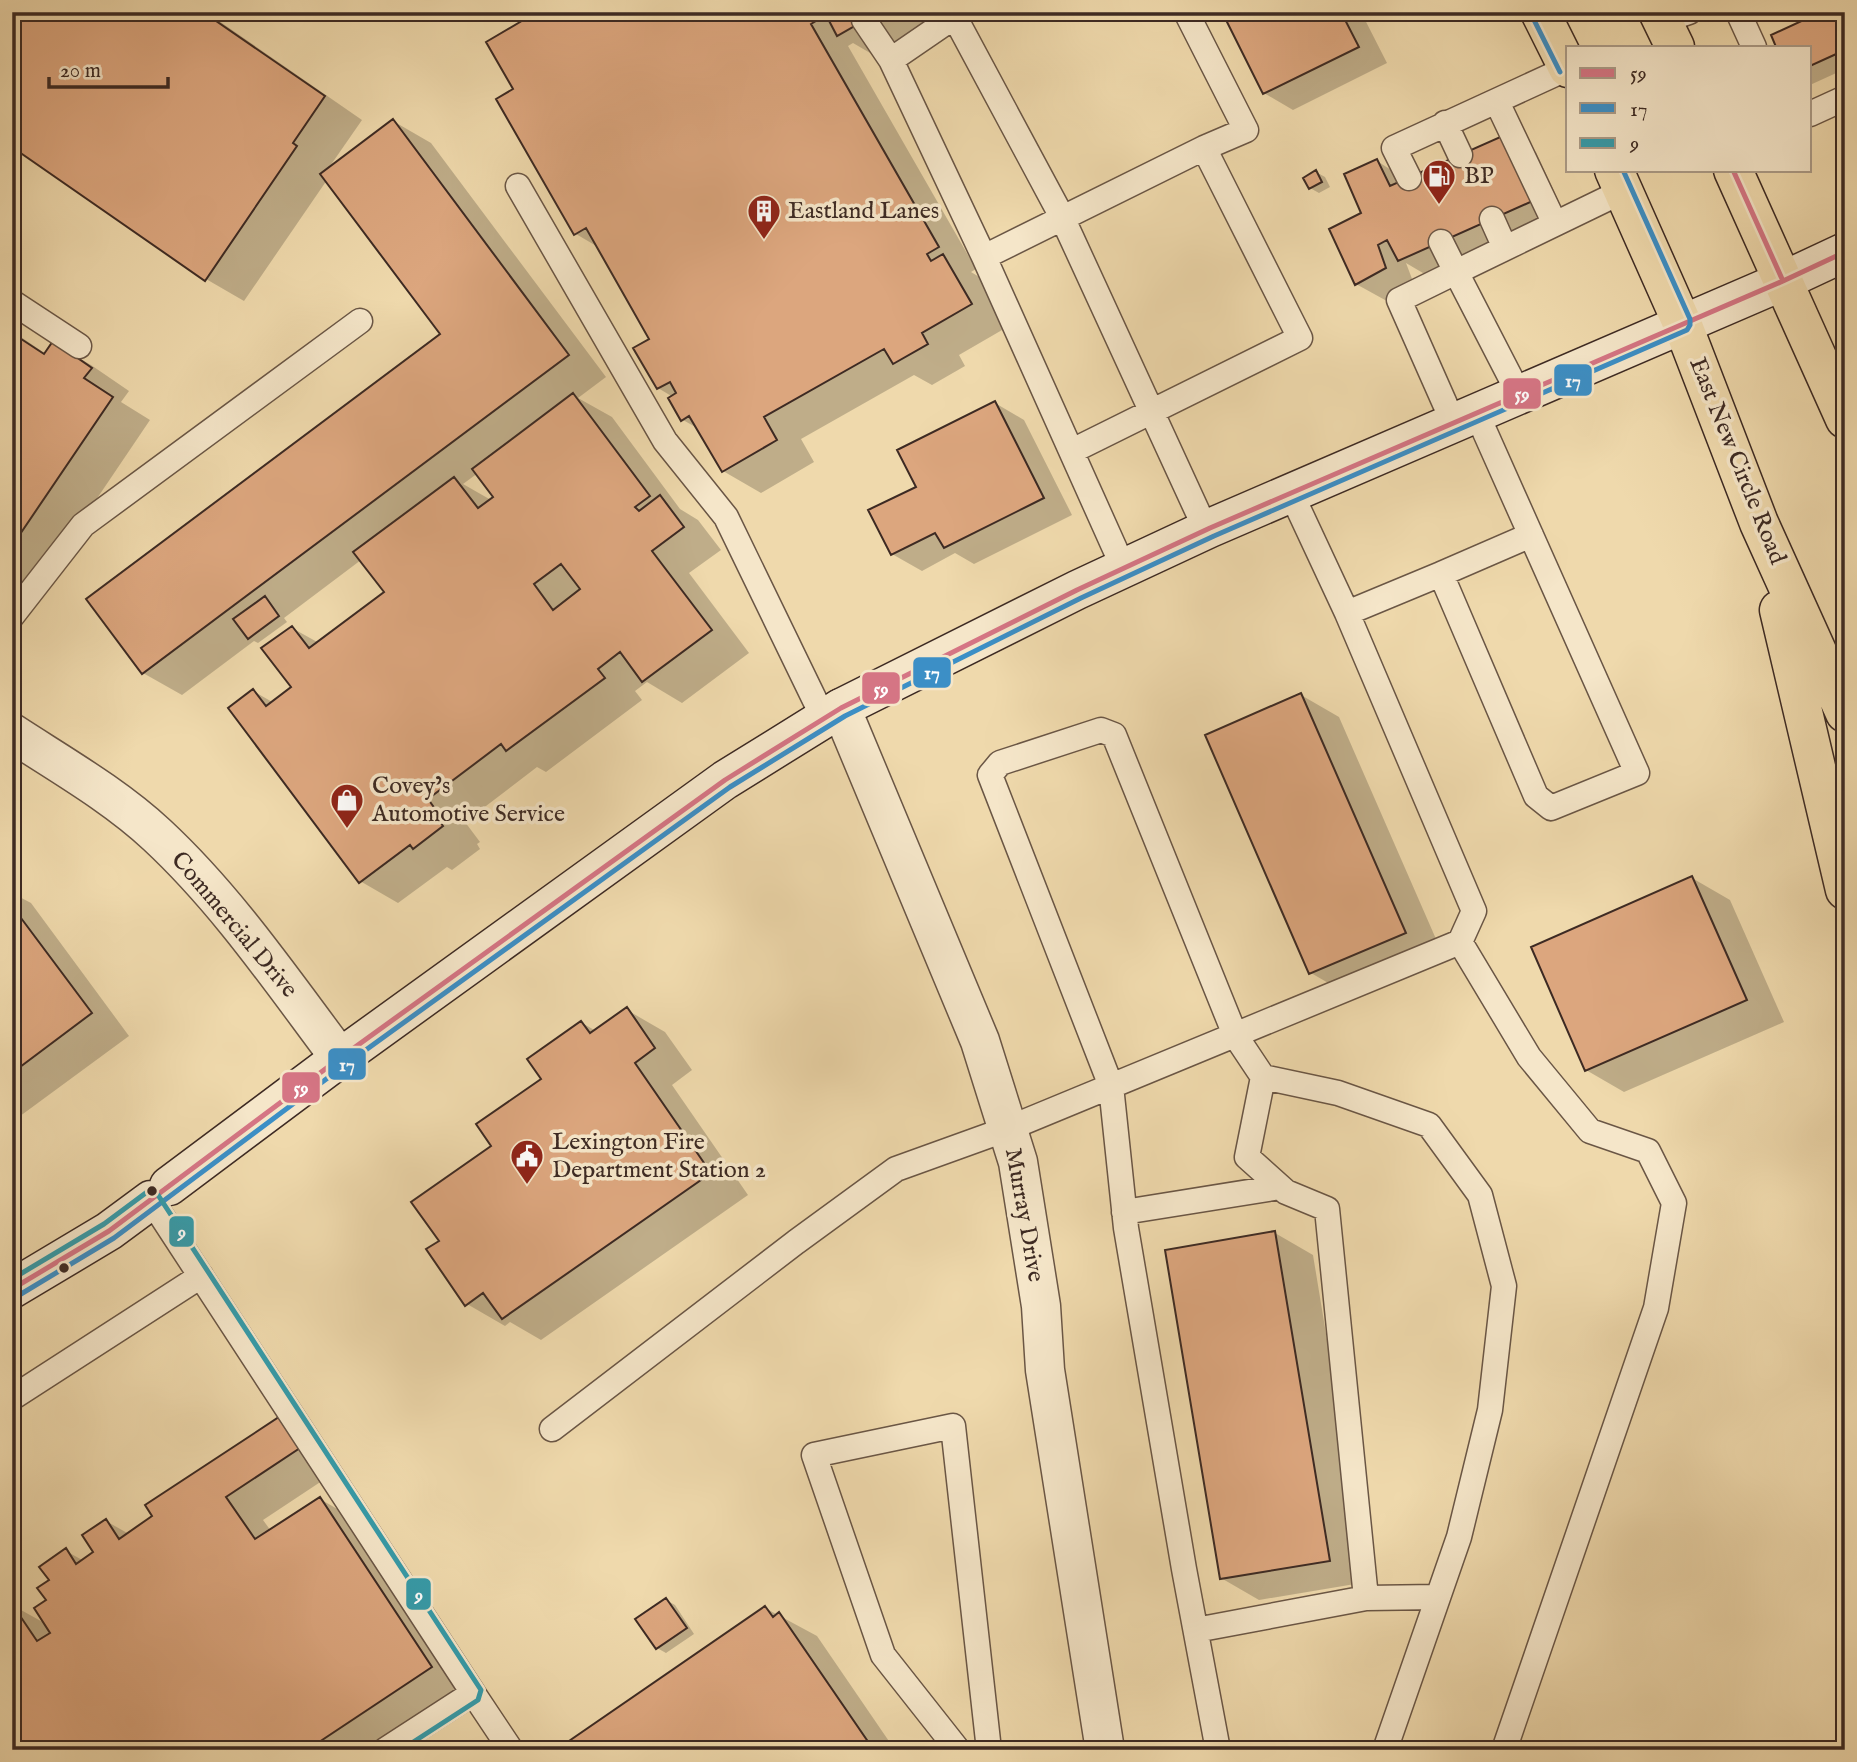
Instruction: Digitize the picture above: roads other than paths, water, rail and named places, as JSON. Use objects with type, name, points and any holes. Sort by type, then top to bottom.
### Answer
[{"type":"highway","points":[[1540,12],[1566,64]]},
{"type":"highway","points":[[1733,172],[1845,419]]},
{"type":"highway","name":"East New Circle Road","points":[[1618,180],[1682,323],[1759,523],[1845,713]]},
{"type":"highway","points":[[1759,523],[1845,890]]},
{"type":"street","points":[[12,1289],[109,1230],[340,1058],[725,780],[832,713],[1206,530],[1845,252]]},
{"type":"street","name":"Murray Drive","points":[[832,713],[980,1041],[1018,1162],[1041,1306],[1045,1370],[1105,1750]]},
{"type":"street","name":"Commercial Drive","points":[[12,733],[104,794],[155,833],[199,877],[247,934],[340,1058]]},
{"type":"lane","points":[[984,257],[1246,130],[1186,12]]},
{"type":"lane","points":[[1738,12],[1754,46]]},
{"type":"lane","points":[[891,60],[956,14],[1062,217],[1206,530]]},
{"type":"lane","points":[[864,20],[891,60],[984,257],[1124,569]]},
{"type":"lane","points":[[1409,178],[1394,148],[1566,69]]},
{"type":"lane","points":[[1812,113],[1845,98]]},
{"type":"lane","points":[[1497,102],[1555,224]]},
{"type":"lane","points":[[1445,123],[1460,155]]},
{"type":"lane","points":[[1072,451],[1300,338],[1204,149]]},
{"type":"lane","points":[[1441,573],[1536,796],[1551,808],[1637,773],[1531,535],[1399,300],[1555,224],[1618,180]]},
{"type":"lane","points":[[518,186],[665,441],[726,517],[832,713]]},
{"type":"lane","points":[[1492,219],[1505,248]]},
{"type":"lane","points":[[1441,242],[1519,394]]},
{"type":"lane","points":[[12,302],[79,346]]},
{"type":"lane","points":[[12,616],[83,525],[360,321]]},
{"type":"lane","points":[[552,1429],[796,1242],[897,1169],[1007,1129],[1460,942],[1474,911],[1347,612],[1291,492]]},
{"type":"lane","points":[[1347,612],[1531,535]]},
{"type":"lane","points":[[1218,1750],[1124,1212],[1111,1086],[990,775],[1000,763],[1101,730],[1114,735],[1235,1035],[1263,1077],[1338,1093],[1430,1125],[1480,1195],[1504,1286],[1490,1410],[1459,1537],[1384,1750]]},
{"type":"lane","points":[[1460,942],[1528,1057],[1590,1130],[1648,1151],[1674,1203],[1656,1308],[1504,1750]]},
{"type":"lane","points":[[1263,1077],[1247,1157],[1286,1192],[1327,1209],[1366,1598]]},
{"type":"lane","points":[[1124,1212],[1280,1186]]},
{"type":"lane","points":[[160,1193],[201,1276],[511,1750]]},
{"type":"lane","points":[[12,1398],[201,1276]]},
{"type":"lane","points":[[958,1750],[883,1656],[814,1455],[953,1426],[989,1750]]},
{"type":"lane","points":[[1196,1630],[1366,1598],[1437,1597]]},
{"type":"lane","points":[[385,1750],[473,1693]]},
{"type":"place","name":"BP","points":[[1439,206]]},
{"type":"place","name":"Eastland Lanes","points":[[764,241]]},
{"type":"place","name":"Covey’s Automotive Service","points":[[347,830]]},
{"type":"place","name":"Lexington Fire Department Station 2","points":[[527,1186]]}]
